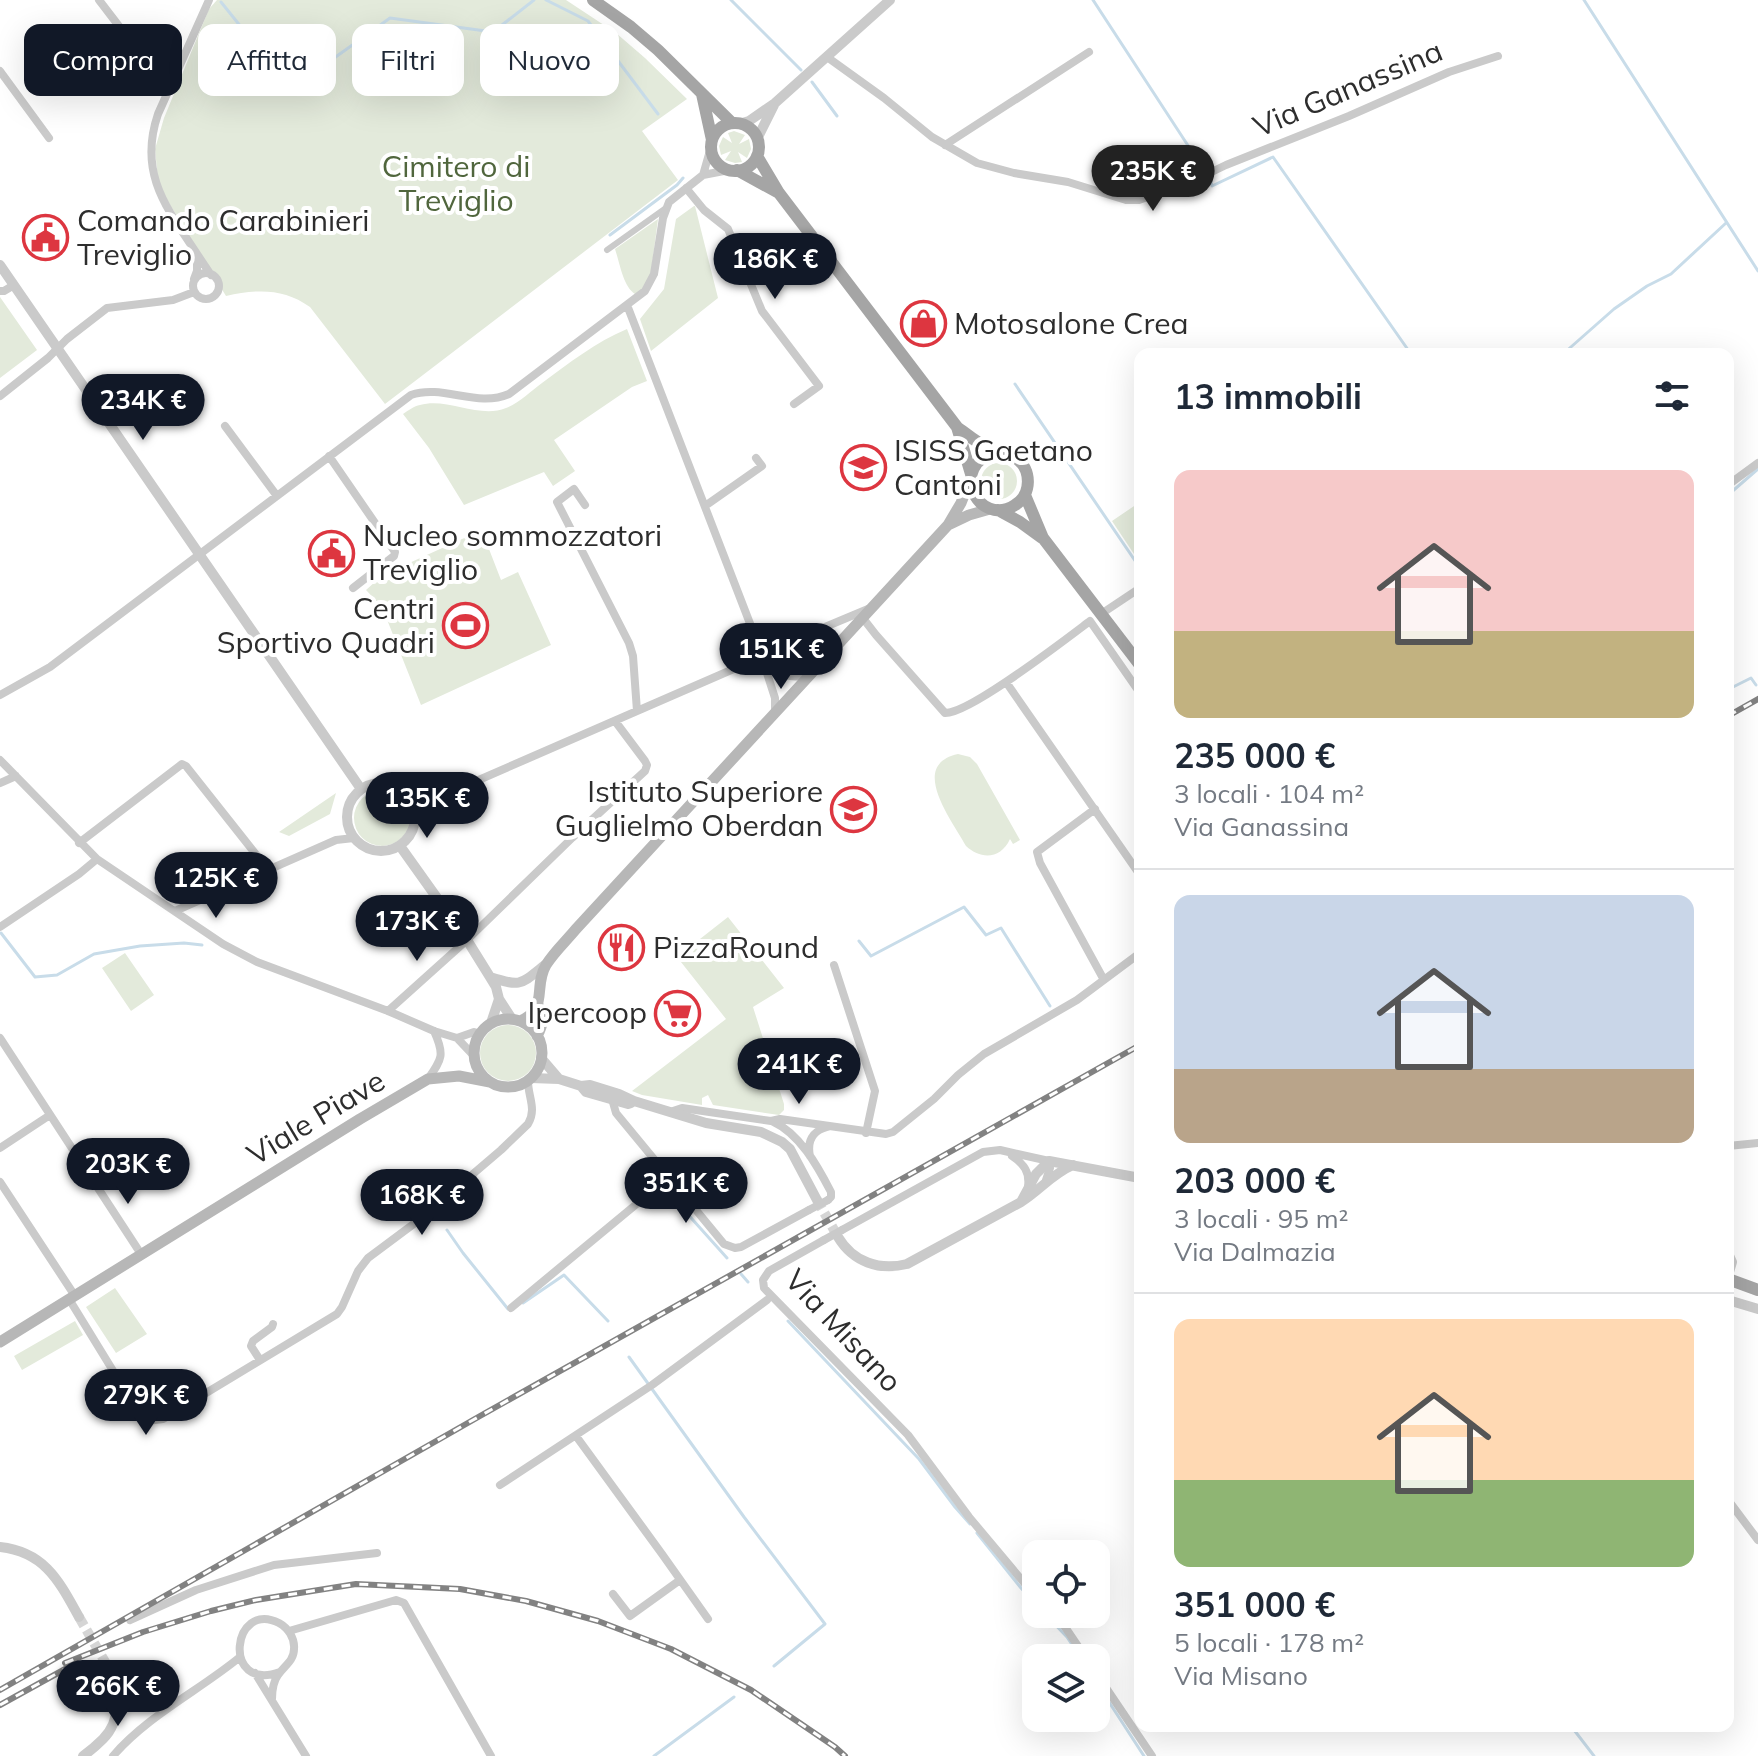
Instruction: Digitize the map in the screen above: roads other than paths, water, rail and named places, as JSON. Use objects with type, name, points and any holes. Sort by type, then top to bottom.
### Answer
[{"type":"main road","points":[[593,0],[658,50],[736,124],[750,129],[757,139],[757,156],[749,166],[733,170]]},
{"type":"main road","points":[[702,94],[716,161],[779,193]]},
{"type":"main road","points":[[712,144],[720,129],[736,124]]},
{"type":"main road","points":[[757,156],[779,193],[957,427],[977,442],[1014,456],[1021,462],[1028,477],[1025,495],[1043,538],[1134,657]]},
{"type":"main road","points":[[957,427],[966,451],[973,494],[983,505],[1020,522],[1043,538]]},
{"type":"main road","points":[[516,1020],[532,1015],[538,1005],[546,965],[576,929],[948,525],[981,459],[997,452]]},
{"type":"main road","points":[[948,525],[969,515],[1014,506],[1025,495]]},
{"type":"main road","points":[[537,1036],[542,1027],[542,1012],[538,1005]]},
{"type":"main road","points":[[516,1020],[527,1025],[537,1036],[541,1058],[536,1072],[529,1079],[521,1085],[505,1087],[483,1077],[474,1060],[474,1048],[480,1034],[491,1023],[516,1020]]},
{"type":"main road","points":[[459,1076],[474,1060]]},
{"type":"main road","name":"Viale Piave","points":[[0,1342],[428,1079],[459,1076],[490,1082]]},
{"type":"main road","points":[[1734,1281],[1758,1290]]},
{"type":"street","points":[[99,0],[117,24]]},
{"type":"street","points":[[197,254],[194,292],[204,299],[216,295],[218,283],[164,203],[151,163],[150,148],[158,114],[209,0]]},
{"type":"street","points":[[736,124],[749,121],[775,103],[890,0]]},
{"type":"street","points":[[945,145],[1089,52]]},
{"type":"street","name":"Via Ganassina","points":[[827,57],[945,145],[977,163],[1068,182],[1126,200],[1139,200],[1197,179],[1449,72],[1498,56]]},
{"type":"street","points":[[0,71],[49,138]]},
{"type":"street","points":[[757,139],[775,103]]},
{"type":"street","points":[[703,175],[712,144]]},
{"type":"street","points":[[0,695],[50,667],[411,395],[429,392],[487,400],[506,395],[645,291],[652,280],[662,221],[669,202],[703,175],[733,170]]},
{"type":"street","points":[[686,188],[704,210],[728,229],[762,311],[819,386],[794,404]]},
{"type":"street","points":[[607,250],[666,208]]},
{"type":"street","points":[[0,265],[361,789]]},
{"type":"street","points":[[194,280],[200,275],[212,275]]},
{"type":"street","points":[[0,291],[14,285]]},
{"type":"street","points":[[0,396],[107,308],[173,300],[194,292]]},
{"type":"street","points":[[627,305],[762,659],[775,698],[775,712]]},
{"type":"street","points":[[225,426],[277,496]]},
{"type":"street","points":[[329,456],[395,552],[353,588]]},
{"type":"street","points":[[705,506],[762,466],[756,458]]},
{"type":"street","points":[[1734,481],[1758,463]]},
{"type":"street","points":[[585,505],[574,489],[557,502],[629,643],[633,656],[637,711]]},
{"type":"street","points":[[1101,614],[1134,592]]},
{"type":"street","points":[[414,806],[762,659],[782,645],[871,607]]},
{"type":"street","points":[[862,617],[945,713],[956,712],[1006,682],[1090,621],[1134,684]]},
{"type":"street","points":[[762,659],[784,675],[809,675],[810,665],[802,654],[782,645]]},
{"type":"street","points":[[1006,682],[1134,866]]},
{"type":"street","points":[[388,1011],[645,771],[645,761],[615,721]]},
{"type":"street","points":[[0,760],[97,859],[223,944],[257,962],[457,1038],[474,1060]]},
{"type":"street","points":[[79,843],[182,764],[269,871]]},
{"type":"street","points":[[0,783],[16,776]]},
{"type":"street","points":[[375,783],[391,784],[405,792],[414,806],[416,820],[410,836],[400,846],[388,851],[365,848],[349,828],[347,813],[353,798],[361,789],[375,783]]},
{"type":"street","points":[[1095,809],[1037,852],[1040,863],[1104,980]]},
{"type":"street","points":[[175,911],[336,840],[354,838]]},
{"type":"street","points":[[400,846],[467,940],[496,987],[499,999],[516,1020]]},
{"type":"street","points":[[0,927],[97,859]]},
{"type":"street","points":[[670,1112],[682,1108],[866,1133],[893,1132],[984,1054],[1077,1000],[1134,958]]},
{"type":"street","points":[[490,977],[508,983],[523,983],[546,965]]},
{"type":"street","points":[[834,965],[875,1091],[866,1133]]},
{"type":"street","points":[[491,1023],[499,999]]},
{"type":"street","points":[[428,1079],[441,1056],[434,1031]]},
{"type":"street","points":[[457,1038],[474,1032],[480,1034]]},
{"type":"street","points":[[0,1038],[141,1254]]},
{"type":"street","points":[[541,1058],[559,1079]]},
{"type":"street","points":[[0,1182],[139,1413],[147,1421],[163,1419],[337,1314],[358,1271],[368,1258],[419,1220],[517,1136],[531,1119],[533,1105],[529,1079],[559,1079],[581,1086],[590,1085],[670,1112],[761,1132],[790,1149],[823,1200],[831,1197],[810,1156],[789,1132],[771,1121]]},
{"type":"street","points":[[581,1086],[586,1092],[628,1104],[634,1101]]},
{"type":"street","name":"Via Misano","points":[[612,1099],[616,1113],[720,1241],[729,1247],[741,1247],[823,1200]]},
{"type":"street","points":[[0,1148],[50,1115]]},
{"type":"street","points":[[810,1156],[812,1137],[827,1127]]},
{"type":"street","points":[[1734,1145],[1758,1143]]},
{"type":"street","name":"Via Misano","points":[[1022,1580],[969,1517],[908,1435],[764,1288],[764,1277],[769,1271],[983,1152],[1000,1150],[1049,1161]]},
{"type":"street","points":[[1008,1153],[1024,1166],[1028,1187]]},
{"type":"street","points":[[1049,1161],[1134,1177]]},
{"type":"street","points":[[1046,1180],[1049,1161]]},
{"type":"street","points":[[1021,1202],[1036,1174],[1049,1161]]},
{"type":"street","points":[[840,1234],[851,1254],[867,1263],[883,1267],[900,1266],[1021,1202],[1058,1171],[1073,1165]]},
{"type":"street","points":[[511,1308],[668,1178]]},
{"type":"street","points":[[500,1485],[650,1386],[767,1300]]},
{"type":"street","points":[[1734,1302],[1758,1309]]},
{"type":"street","points":[[260,1360],[251,1346],[273,1324]]},
{"type":"street","points":[[576,1436],[708,1619]]},
{"type":"street","points":[[1734,1508],[1758,1540]]},
{"type":"street","points":[[0,1547],[28,1554],[45,1566],[60,1583],[79,1617]]},
{"type":"street","points":[[130,1620],[196,1590],[274,1565],[377,1553]]},
{"type":"street","points":[[613,1594],[630,1616],[680,1580]]},
{"type":"street","points":[[289,1631],[396,1600],[404,1603],[491,1756]]},
{"type":"street","points":[[255,1673],[271,1675],[280,1672],[292,1658],[293,1639],[289,1631],[274,1621],[257,1621],[243,1632],[240,1657],[255,1673],[306,1756]]},
{"type":"street","points":[[113,1756],[147,1725],[240,1657]]},
{"type":"street","points":[[83,1756],[105,1738],[114,1720],[118,1696],[108,1667]]},
{"type":"street","points":[[272,1699],[272,1690],[280,1672]]},
{"type":"street","points":[[1110,1694],[1134,1729]]},
{"type":"street","points":[[1136,1732],[1152,1756]]},
{"type":"waterway","points":[[221,2],[291,89],[390,18],[493,32],[534,0]]},
{"type":"waterway","points":[[546,0],[588,21],[658,114]]},
{"type":"waterway","points":[[731,0],[801,70]]},
{"type":"waterway","points":[[1093,0],[1202,167]]},
{"type":"waterway","points":[[1584,0],[1758,271]]},
{"type":"waterway","points":[[812,82],[837,116]]},
{"type":"waterway","points":[[1211,182],[1212,186],[1273,157],[1407,348]]},
{"type":"waterway","points":[[610,235],[683,178]]},
{"type":"waterway","points":[[1570,348],[1614,309],[1671,274],[1726,223]]},
{"type":"waterway","points":[[1015,384],[1134,559]]},
{"type":"waterway","points":[[1734,490],[1758,469]]},
{"type":"waterway","points":[[1734,686],[1751,678],[1756,685]]},
{"type":"waterway","points":[[859,941],[871,956],[964,907],[986,935],[1001,928],[1050,1006]]},
{"type":"waterway","points":[[1,933],[35,977],[57,975],[94,954],[140,946],[202,945]]},
{"type":"waterway","points":[[684,1210],[727,1258]]},
{"type":"waterway","points":[[447,1230],[508,1309]]},
{"type":"waterway","points":[[741,1274],[748,1282]]},
{"type":"waterway","points":[[523,1303],[564,1275],[608,1321]]},
{"type":"waterway","points":[[788,1321],[919,1459],[970,1524]]},
{"type":"waterway","points":[[629,1357],[825,1624],[774,1666]]},
{"type":"waterway","points":[[977,1533],[1022,1589]]},
{"type":"waterway","points":[[1058,1628],[1072,1644]]},
{"type":"waterway","points":[[654,1756],[734,1697]]},
{"type":"waterway","points":[[1110,1704],[1144,1756]]},
{"type":"waterway","points":[[1576,1732],[1594,1756]]},
{"type":"tunnel","points":[[817,1200],[838,1237]]},
{"type":"tunnel","points":[[79,1617],[108,1667]]},
{"type":"railway","points":[[1734,713],[1758,699]]},
{"type":"railway","points":[[0,1690],[1134,1048]]},
{"type":"railway","points":[[65,1663],[143,1632],[256,1600],[356,1584],[460,1589],[526,1601],[598,1621],[671,1649],[751,1690],[845,1756]]},
{"type":"railway","points":[[0,1705],[76,1663]]},
{"type":"place","name":"Comando Carabinieri Treviglio","points":[[46,238]]},
{"type":"place","name":"Motosalone Crea","points":[[923,324]]},
{"type":"place","name":"ISISS Gaetano Cantoni","points":[[863,468]]},
{"type":"place","name":"Nucleo sommozzatori Treviglio","points":[[332,553]]},
{"type":"place","name":"Centri Sportivo Quadri","points":[[466,626]]},
{"type":"place","name":"Istituto Superiore Guglielmo Oberdan","points":[[854,809]]},
{"type":"place","name":"PizzaRound","points":[[622,948]]},
{"type":"place","name":"Ipercoop","points":[[678,1013]]},
{"type":"park label","name":"Cimitero di Treviglio","points":[[456,184]]}]
